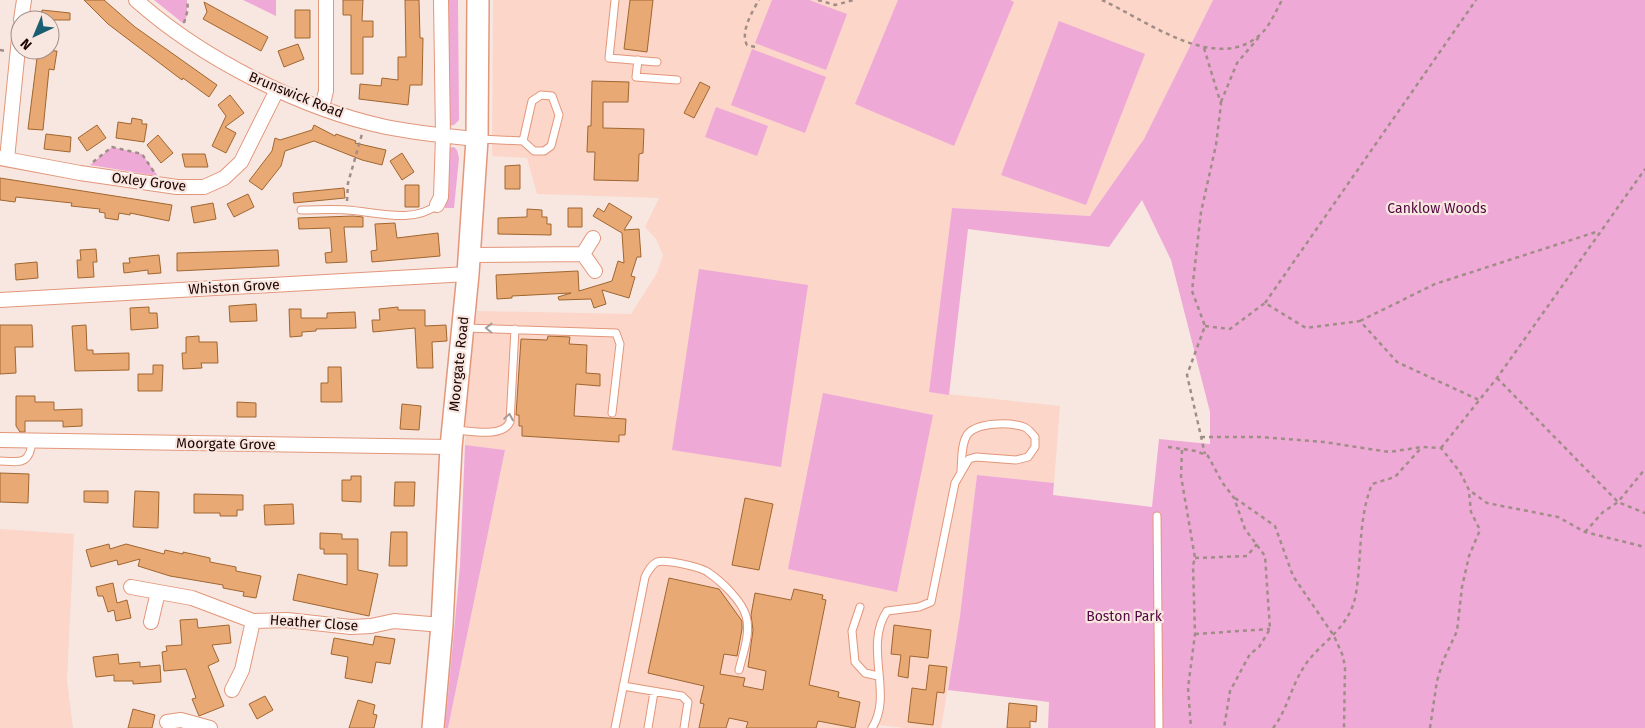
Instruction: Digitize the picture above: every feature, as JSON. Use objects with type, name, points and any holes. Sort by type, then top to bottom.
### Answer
[{"type":"main road","name":"Moorgate Road","points":[[433,728],[442,624],[452,439],[469,264],[477,139],[478,0]]},
{"type":"street","name":"Brunswick Road","points":[[136,0],[180,35],[238,70],[277,90],[365,122],[443,136],[477,139]]},
{"type":"street","points":[[322,107],[326,91],[326,0]]},
{"type":"street","points":[[437,205],[441,197],[443,136],[441,0]]},
{"type":"street","points":[[3,159],[16,60]]},
{"type":"street","name":"Oxley Grove","points":[[3,159],[80,173],[164,185],[204,187],[215,183],[232,172],[251,145],[277,90]]},
{"type":"street","points":[[593,238],[584,254],[595,271]]},
{"type":"street","name":"Whiston Grove","points":[[0,300],[584,254]]},
{"type":"street","name":"Moorgate Grove","points":[[0,440],[452,439]]},
{"type":"street","name":"Heather Close","points":[[131,587],[192,598],[253,621],[287,620],[361,628],[394,620],[442,624]]},
{"type":"street","points":[[151,622],[158,592]]},
{"type":"street","points":[[232,690],[248,652],[253,621]]},
{"type":"street","points":[[167,722],[181,720],[210,728]]},
{"type":"lane","points":[[615,0],[608,58],[657,62]]},
{"type":"lane","points":[[638,60],[636,77],[677,80]]},
{"type":"lane","points":[[477,139],[523,141],[534,151],[544,151],[551,146],[559,116],[552,96],[542,95],[532,101],[523,141]]},
{"type":"lane","points":[[301,210],[347,210],[404,215],[424,213],[437,205]]},
{"type":"lane","points":[[463,328],[616,334],[620,344],[612,413]]},
{"type":"lane","points":[[452,439],[498,432],[507,428],[510,422],[516,329]]},
{"type":"lane","points":[[872,728],[880,712],[878,637],[882,619],[888,611],[919,608],[931,602],[955,483],[961,470],[969,459],[976,457],[1016,460],[1028,456],[1034,447],[1035,437],[1025,427],[994,424],[978,427],[968,434],[962,448],[961,470]]},
{"type":"lane","points":[[0,461],[20,462],[25,460],[31,450],[32,441]]},
{"type":"lane","points":[[1157,516],[1159,728]]},
{"type":"lane","points":[[615,728],[645,577],[650,568],[656,563],[666,561],[707,571],[736,600],[746,615],[747,629],[739,670]]},
{"type":"lane","points":[[860,607],[852,631],[855,662],[865,673],[878,676]]},
{"type":"lane","points":[[624,686],[682,696],[688,702],[684,728]]},
{"type":"lane","points":[[648,728],[654,692]]},
{"type":"path","points":[[180,35],[187,15],[187,0]]},
{"type":"path","points":[[755,47],[747,45],[744,40],[745,29],[759,0]]},
{"type":"path","points":[[818,0],[836,5],[854,0]]},
{"type":"path","points":[[1102,0],[1204,48],[1228,50],[1246,44],[1262,33]]},
{"type":"path","points":[[1224,728],[1230,691],[1250,654],[1259,647],[1270,629],[1266,560],[1246,529],[1234,498],[1205,454],[1187,375],[1205,326],[1192,291],[1201,212],[1216,145],[1221,104],[1228,80],[1237,63],[1262,33],[1282,0]]},
{"type":"path","points":[[1205,326],[1230,329],[1265,303],[1476,0]]},
{"type":"path","points":[[1204,48],[1221,104]]},
{"type":"path","points":[[347,210],[348,183],[365,122]]},
{"type":"path","points":[[80,173],[112,147],[142,154],[164,185]]},
{"type":"path","points":[[1441,448],[1497,378],[1645,169]]},
{"type":"path","points":[[1265,303],[1306,328],[1360,321],[1435,284],[1600,231]]},
{"type":"path","points":[[1360,321],[1397,362],[1479,400]]},
{"type":"path","points":[[1497,378],[1618,502],[1645,513]]},
{"type":"path","points":[[1201,437],[1261,437],[1324,442],[1389,452],[1422,447],[1441,448],[1460,472],[1469,490],[1471,512],[1480,530],[1469,556],[1457,631],[1443,661],[1437,681],[1430,728]]},
{"type":"path","points":[[1168,447],[1205,454]]},
{"type":"path","points":[[1272,728],[1303,668],[1334,636],[1350,612],[1356,594],[1360,538],[1367,498],[1372,484],[1395,477],[1422,447]]},
{"type":"path","points":[[1182,450],[1181,476],[1195,558],[1193,565],[1195,634],[1188,688],[1191,728]]},
{"type":"path","points":[[1585,532],[1603,512],[1618,502],[1645,470]]},
{"type":"path","points":[[1469,490],[1487,503],[1558,517],[1585,532],[1645,547]]},
{"type":"path","points":[[1234,498],[1275,526],[1293,576],[1334,636],[1343,656],[1344,728]]},
{"type":"path","points":[[1195,558],[1247,556],[1257,544]]},
{"type":"path","points":[[1195,634],[1270,629]]},
{"type":"shaded area","points":[[493,0],[1213,0],[1144,139],[1090,216],[952,208],[929,392],[1060,406],[1054,483],[977,475],[960,616],[941,728],[905,728],[879,725],[878,728],[448,728],[505,450],[465,445],[467,393],[477,311],[631,314],[657,273],[663,255],[656,239],[645,227],[659,198],[537,194],[527,158],[492,156]]},
{"type":"shaded area","points":[[0,529],[74,534],[67,680],[73,728],[0,728]]},
{"type":"green space","points":[[154,0],[187,0],[187,15],[184,24]]},
{"type":"green space","points":[[243,0],[276,0],[276,16]]},
{"type":"green space","points":[[449,0],[458,0],[459,120],[454,125],[449,126]]},
{"type":"green space","points":[[772,0],[809,0],[847,14],[826,70],[755,43]]},
{"type":"green space","points":[[898,0],[1010,0],[1014,2],[954,146],[855,104]]},
{"type":"green space","points":[[1213,0],[1645,0],[1645,728],[1048,728],[1049,702],[948,690],[960,616],[977,475],[1054,483],[1053,495],[1152,507],[1159,439],[1210,444],[1210,412],[1171,260],[1142,200],[1109,247],[968,229],[949,395],[929,392],[952,208],[1090,216],[1144,139]]},
{"type":"green space","points":[[1059,21],[1145,54],[1086,205],[1001,175]]},
{"type":"green space","points":[[752,49],[826,77],[805,133],[731,105]]},
{"type":"green space","points":[[716,107],[768,126],[757,156],[705,137]]},
{"type":"green space","points":[[112,147],[142,154],[158,176],[90,165]]},
{"type":"green space","points":[[454,147],[459,158],[454,208],[445,208],[448,148]]},
{"type":"green space","points":[[699,269],[808,285],[781,467],[672,450]]},
{"type":"green space","points":[[823,393],[933,415],[897,592],[788,569]]},
{"type":"green space","points":[[465,445],[505,450],[448,728],[445,728],[460,566]]},
{"type":"building","points":[[84,0],[104,0],[135,27],[217,85],[209,97],[183,78],[182,80],[108,24]]},
{"type":"building","points":[[343,0],[363,0],[362,21],[373,21],[373,37],[363,37],[363,74],[351,74],[351,15],[343,15]]},
{"type":"building","points":[[405,0],[419,0],[420,38],[423,38],[422,85],[410,85],[408,105],[359,99],[360,84],[381,86],[382,78],[398,80],[398,57],[406,57]]},
{"type":"building","points":[[630,0],[653,0],[647,52],[624,49]]},
{"type":"building","points":[[204,2],[268,37],[261,51],[203,19],[207,12]]},
{"type":"building","points":[[295,10],[310,10],[310,38],[295,38]]},
{"type":"building","points":[[60,12],[70,13],[70,20],[60,20]]},
{"type":"building","points":[[298,44],[304,59],[284,67],[278,51]]},
{"type":"building","points":[[37,60],[56,60],[54,70],[49,69],[43,130],[28,129]]},
{"type":"building","points":[[592,81],[629,82],[628,102],[603,102],[603,128],[644,129],[643,153],[639,154],[638,181],[594,180],[595,152],[587,152],[588,126],[591,126]]},
{"type":"building","points":[[700,82],[710,87],[694,118],[684,113]]},
{"type":"building","points":[[230,95],[244,113],[225,127],[236,133],[226,153],[212,146],[226,116],[218,105]]},
{"type":"building","points":[[132,118],[142,120],[142,124],[147,124],[144,142],[116,138],[118,122],[131,124]]},
{"type":"building","points":[[97,125],[106,138],[87,151],[78,138]]},
{"type":"building","points":[[314,125],[335,136],[336,134],[356,141],[355,143],[386,150],[382,165],[362,160],[314,141],[285,151],[281,166],[262,190],[249,181],[272,151],[275,138],[280,140],[312,130]]},
{"type":"building","points":[[46,134],[71,137],[70,152],[44,149]]},
{"type":"building","points":[[158,135],[173,153],[161,163],[147,145]]},
{"type":"building","points":[[402,153],[414,172],[402,180],[390,161]]},
{"type":"building","points":[[182,154],[205,154],[208,167],[185,167]]},
{"type":"building","points":[[520,165],[520,189],[505,189],[505,166]]},
{"type":"building","points":[[0,178],[172,205],[169,221],[130,213],[130,215],[119,213],[118,220],[105,218],[105,213],[99,212],[100,209],[71,206],[72,203],[16,197],[15,202],[0,200]]},
{"type":"building","points":[[405,185],[419,185],[419,207],[405,207]]},
{"type":"building","points":[[344,188],[345,198],[294,203],[293,193]]},
{"type":"building","points":[[248,194],[254,207],[234,217],[227,204]]},
{"type":"building","points":[[213,203],[216,219],[194,223],[191,207]]},
{"type":"building","points":[[609,203],[632,217],[624,230],[639,229],[641,257],[637,257],[631,276],[635,277],[629,298],[602,290],[606,304],[594,308],[591,299],[559,300],[558,297],[571,293],[512,296],[512,298],[497,299],[496,275],[578,271],[579,291],[612,281],[618,261],[624,263],[622,233],[593,216],[598,208],[604,212]]},
{"type":"building","points":[[568,208],[582,208],[582,227],[568,227]]},
{"type":"building","points":[[527,209],[542,210],[542,217],[547,217],[547,224],[551,224],[551,235],[498,234],[498,218],[527,217]]},
{"type":"building","points":[[363,217],[363,227],[344,227],[347,262],[326,263],[325,253],[332,252],[330,228],[299,229],[298,218]]},
{"type":"building","points":[[395,223],[397,238],[438,233],[440,256],[372,262],[371,251],[377,250],[375,224]]},
{"type":"building","points":[[96,249],[97,262],[93,262],[94,277],[78,278],[77,260],[81,260],[80,250]]},
{"type":"building","points":[[278,250],[279,266],[177,271],[177,253]]},
{"type":"building","points":[[159,255],[161,273],[148,274],[148,270],[124,273],[123,263],[130,263],[129,258]]},
{"type":"building","points":[[37,262],[38,278],[16,280],[15,264]]},
{"type":"building","points":[[256,304],[257,321],[230,322],[229,306]]},
{"type":"building","points":[[149,307],[149,313],[157,313],[158,328],[131,330],[130,308]]},
{"type":"building","points":[[398,307],[398,310],[425,310],[425,326],[446,325],[447,341],[432,342],[433,368],[417,368],[415,328],[373,332],[372,320],[380,320],[379,309]]},
{"type":"building","points":[[289,309],[301,309],[301,318],[327,318],[327,313],[355,312],[356,328],[316,329],[316,331],[302,332],[302,336],[290,337]]},
{"type":"building","points":[[0,325],[32,325],[33,347],[15,347],[16,373],[0,374]]},
{"type":"building","points":[[86,325],[87,350],[93,350],[93,354],[129,353],[129,370],[75,371],[72,326]]},
{"type":"building","points":[[199,336],[199,342],[217,342],[218,363],[201,363],[202,368],[183,369],[182,353],[186,353],[186,337]]},
{"type":"building","points":[[548,336],[570,337],[569,344],[587,345],[586,373],[600,374],[600,386],[576,384],[574,416],[626,419],[625,435],[619,435],[619,442],[522,436],[522,426],[519,426],[519,415],[516,415],[521,339],[547,340]]},
{"type":"building","points":[[153,365],[163,365],[162,391],[138,391],[138,374],[153,374]]},
{"type":"building","points":[[328,367],[341,367],[342,402],[321,402],[321,383],[328,383]]},
{"type":"building","points":[[16,396],[35,396],[35,402],[54,402],[54,410],[82,409],[82,426],[63,427],[63,421],[25,421],[25,432],[20,432],[16,426]]},
{"type":"building","points":[[237,402],[256,403],[256,417],[237,417]]},
{"type":"building","points":[[402,404],[421,406],[419,430],[400,429]]},
{"type":"building","points":[[0,473],[29,474],[28,503],[0,502]]},
{"type":"building","points":[[351,476],[361,476],[361,502],[342,501],[342,480],[351,480]]},
{"type":"building","points":[[395,482],[415,482],[414,506],[394,506]]},
{"type":"building","points":[[84,491],[108,491],[108,503],[84,502]]},
{"type":"building","points":[[135,491],[159,492],[158,528],[133,527]]},
{"type":"building","points":[[194,494],[243,495],[243,510],[237,510],[237,516],[220,516],[220,513],[194,513]]},
{"type":"building","points":[[745,498],[773,504],[759,570],[732,565]]},
{"type":"building","points":[[293,504],[294,524],[265,525],[264,505]]},
{"type":"building","points":[[391,532],[407,532],[407,566],[389,566]]},
{"type":"building","points":[[320,533],[342,534],[342,539],[358,539],[358,570],[378,574],[369,616],[293,600],[298,574],[347,585],[347,554],[324,554],[324,549],[320,549]]},
{"type":"building","points":[[109,544],[110,549],[126,544],[164,554],[165,550],[183,554],[183,552],[210,558],[210,562],[236,567],[236,571],[261,576],[256,598],[243,596],[244,592],[223,588],[223,585],[170,576],[138,566],[140,559],[118,565],[117,560],[91,567],[86,550]]},
{"type":"building","points":[[669,578],[719,589],[742,621],[737,656],[724,654],[720,674],[745,678],[743,686],[763,690],[766,671],[748,667],[753,630],[751,615],[755,593],[791,600],[794,589],[823,595],[822,599],[826,600],[809,685],[839,692],[838,697],[860,702],[855,728],[818,721],[816,728],[746,728],[748,722],[729,718],[726,728],[699,728],[704,704],[700,703],[704,686],[648,673]]},
{"type":"building","points":[[113,583],[117,603],[127,600],[131,618],[116,621],[114,610],[108,612],[103,596],[98,596],[96,587]]},
{"type":"building","points":[[197,619],[198,628],[229,625],[231,643],[212,645],[219,661],[208,666],[224,706],[199,716],[192,699],[196,698],[186,669],[164,671],[162,652],[167,651],[166,646],[182,645],[180,620]]},
{"type":"building","points":[[894,625],[931,630],[928,658],[910,656],[908,678],[898,676],[901,655],[891,654]]},
{"type":"building","points":[[375,636],[395,639],[390,664],[376,662],[372,683],[345,678],[348,657],[331,654],[334,638],[373,645]]},
{"type":"building","points":[[118,654],[119,664],[140,662],[140,667],[160,665],[161,682],[133,684],[133,681],[114,681],[114,675],[96,677],[93,657]]},
{"type":"building","points":[[929,665],[947,667],[944,693],[937,692],[933,725],[908,722],[912,688],[926,690]]},
{"type":"building","points":[[265,696],[273,710],[257,719],[249,704]]},
{"type":"building","points":[[358,700],[375,705],[373,714],[377,715],[374,728],[349,728]]},
{"type":"building","points":[[1009,703],[1037,706],[1036,722],[1030,721],[1030,728],[1007,728]]},
{"type":"building","points":[[133,709],[155,715],[152,728],[128,728]]},
{"type":"park label","name":"Canklow Woods","points":[[1437,208]]},
{"type":"park label","name":"Boston Park","points":[[1124,616]]}]
